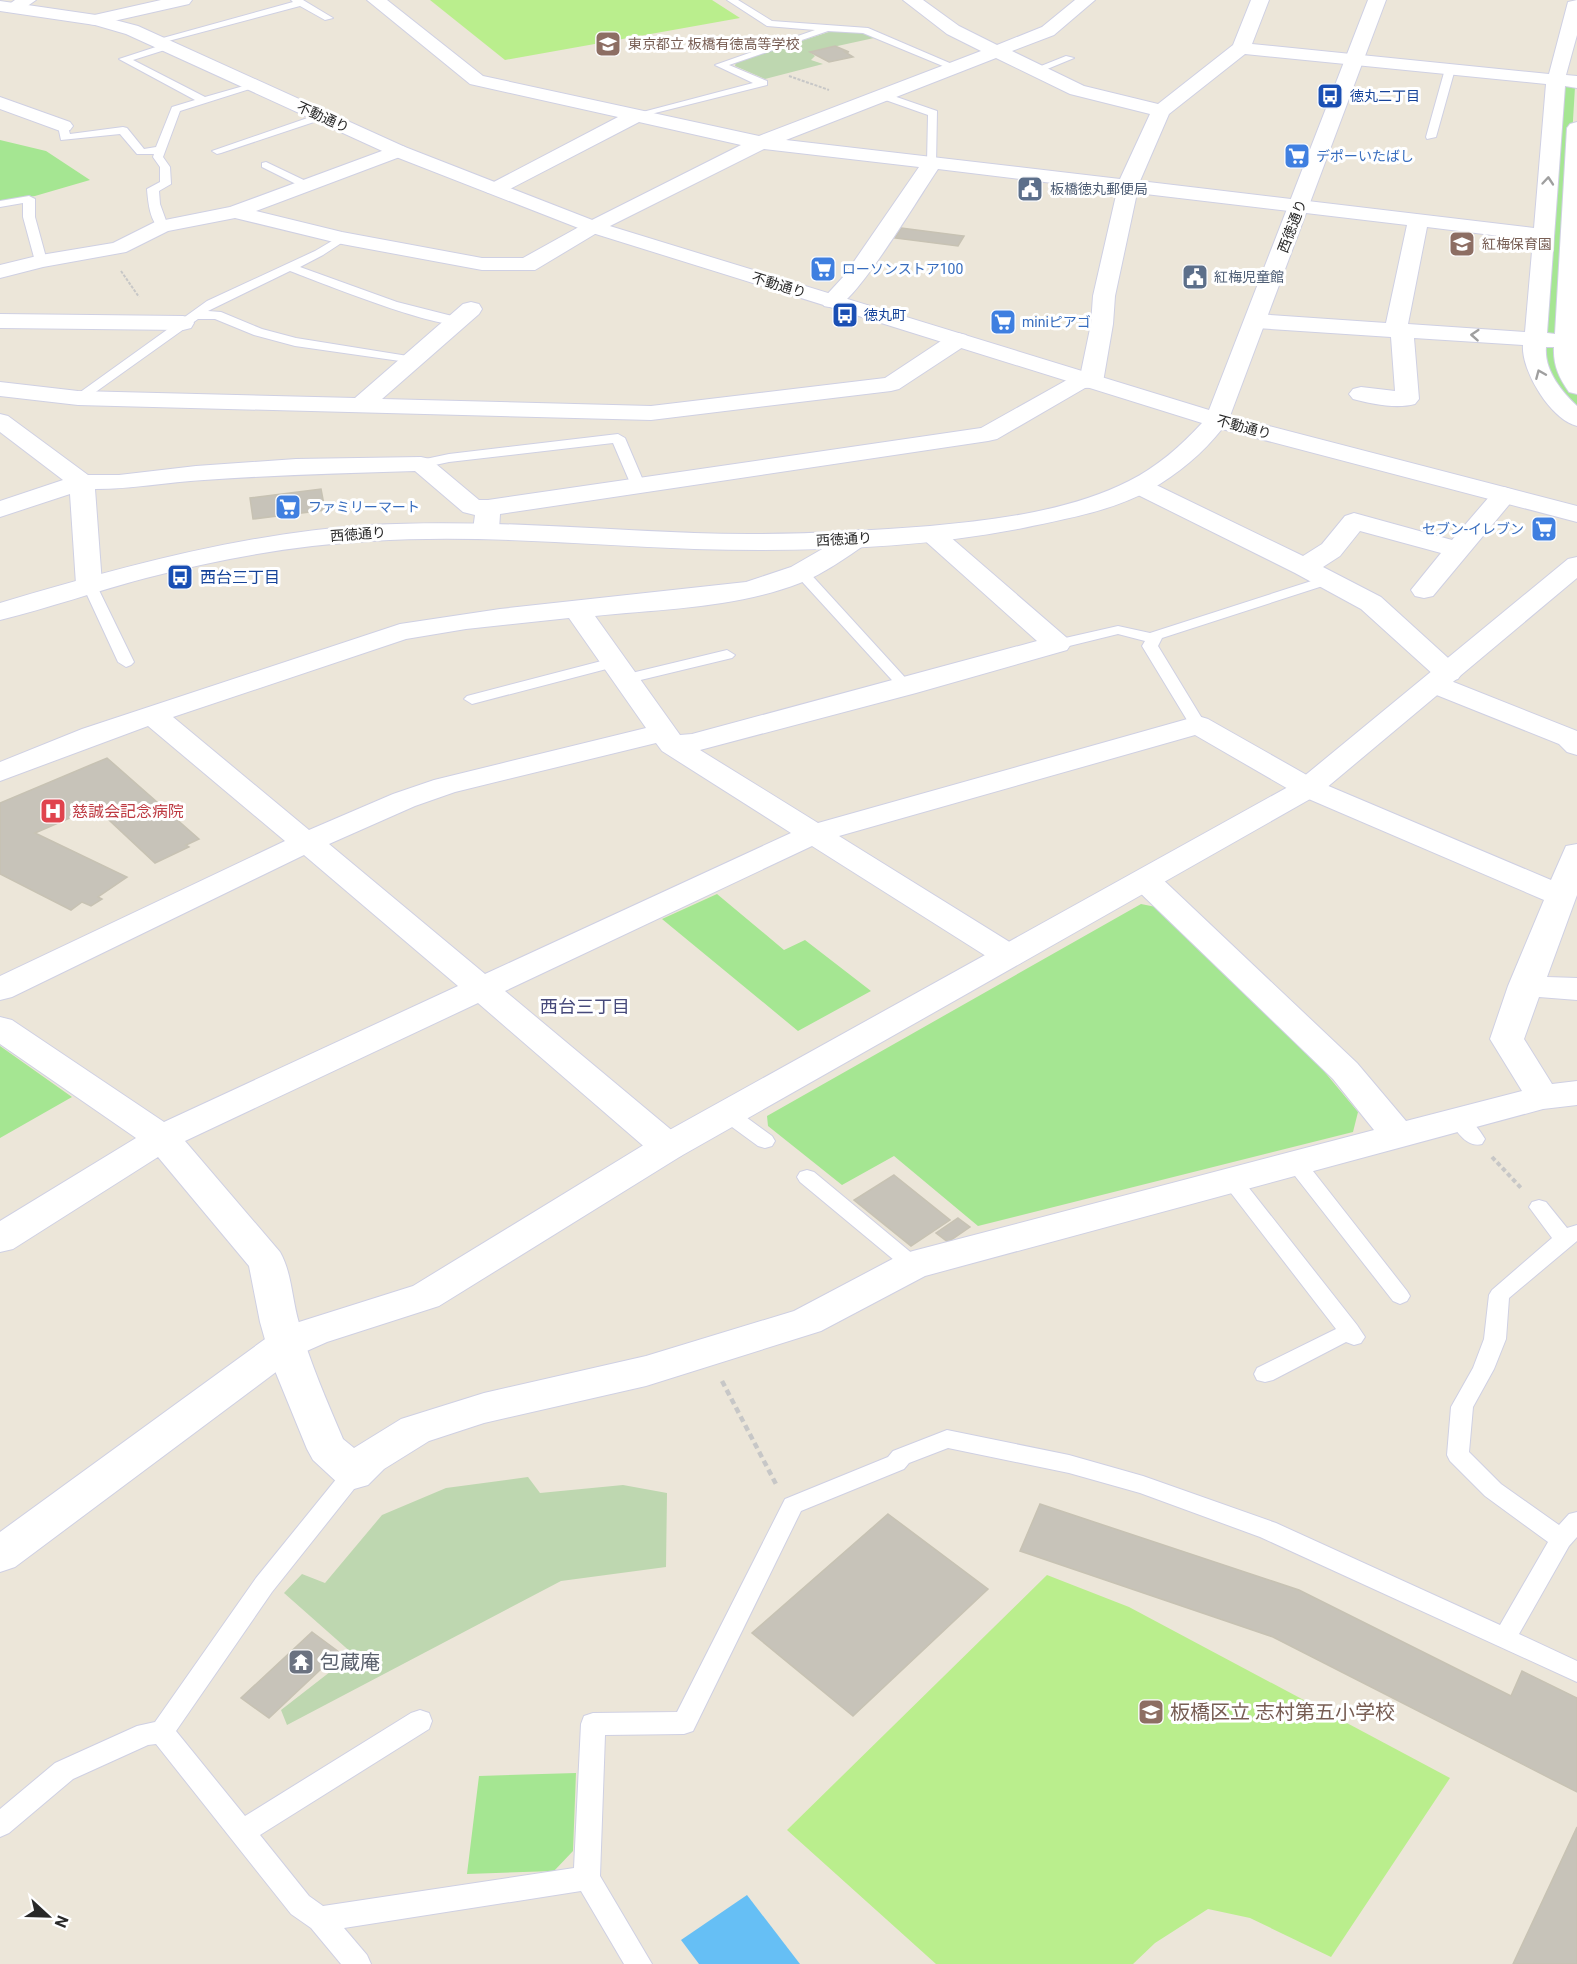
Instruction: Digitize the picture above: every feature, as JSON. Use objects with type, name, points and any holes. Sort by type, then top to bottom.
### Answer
[{"type":"street","points":[[96,20],[183,0]]},
{"type":"street","points":[[376,0],[477,80],[760,143],[1128,184],[1543,235]]},
{"type":"street","points":[[912,0],[953,30],[1077,90],[1161,111]]},
{"type":"street","points":[[236,212],[342,238],[482,264],[527,265],[593,227],[760,143],[1048,31],[1086,0]]},
{"type":"street","points":[[0,509],[82,482],[119,482],[196,473],[296,466],[421,464],[487,519],[638,485],[988,434],[1087,380],[1102,324],[1104,296],[1128,184],[1161,111],[1241,48],[1260,0]]},
{"type":"street","name":"西徳通り","points":[[0,612],[89,584],[191,558],[293,540],[393,531],[487,519],[718,541],[932,534],[990,527],[1044,516],[1139,486],[1186,454],[1217,420],[1377,0]]},
{"type":"street","points":[[1577,2],[1556,80],[1533,354],[1546,388],[1577,418]]},
{"type":"street","name":"不動通り","points":[[13,5],[96,20],[132,30],[398,151],[593,227],[1217,420],[1577,514]]},
{"type":"street","points":[[1241,48],[1577,82]]},
{"type":"street","points":[[0,103],[63,126]]},
{"type":"street","points":[[495,189],[627,120],[639,116]]},
{"type":"street","points":[[1577,128],[1571,341],[1565,359],[1569,373],[1577,387]]},
{"type":"street","points":[[0,272],[41,261],[119,248],[162,226],[236,212],[398,151]]},
{"type":"street","points":[[832,301],[852,281],[932,163]]},
{"type":"street","points":[[1361,394],[1407,399],[1399,330],[1418,220]]},
{"type":"street","points":[[141,300],[157,322]]},
{"type":"street","points":[[360,406],[464,315]]},
{"type":"street","points":[[0,321],[40,316],[157,322],[189,319]]},
{"type":"street","points":[[1256,321],[1571,341]]},
{"type":"street","points":[[0,389],[78,398],[651,413],[891,384],[958,340]]},
{"type":"street","points":[[0,421],[82,482],[89,584]]},
{"type":"street","points":[[1139,486],[1304,567],[1371,603],[1441,678],[1574,739]]},
{"type":"street","points":[[1424,590],[1504,495]]},
{"type":"street","points":[[1304,567],[1331,550],[1354,521],[1458,550]]},
{"type":"street","points":[[932,534],[1057,644]]},
{"type":"street","points":[[0,772],[151,710],[400,632],[448,622],[711,595],[754,587],[793,576],[859,538]]},
{"type":"street","points":[[0,1555],[286,1344],[313,1332],[426,1296],[668,1147],[1308,788],[1577,565]]},
{"type":"street","points":[[577,610],[667,739],[1009,956]]},
{"type":"street","points":[[0,989],[309,843],[404,800],[439,788],[667,739],[693,743],[906,687],[1057,644]]},
{"type":"street","points":[[151,710],[668,1147]]},
{"type":"street","points":[[0,1239],[162,1138],[814,834],[1198,725],[1308,788],[1571,871],[1525,986],[1507,1039],[1543,1097]]},
{"type":"street","points":[[1145,880],[1345,1071],[1398,1135]]},
{"type":"street","points":[[1525,986],[1577,989]]},
{"type":"street","points":[[0,1028],[162,1138],[267,1262],[286,1344],[327,1449],[354,1473],[369,1458],[415,1430],[484,1408],[646,1371],[807,1321],[913,1265],[1398,1135],[1467,1129],[1543,1097],[1577,1093]]},
{"type":"lane","points":[[732,0],[770,24],[865,30],[954,67]]},
{"type":"lane","points":[[203,100],[124,59],[162,44],[298,2],[328,18]]},
{"type":"lane","points":[[639,116],[763,83],[720,65],[822,31],[825,27]]},
{"type":"lane","points":[[1036,70],[1069,57]]},
{"type":"lane","points":[[1431,137],[1450,69]]},
{"type":"lane","points":[[162,226],[154,204],[153,189],[166,184],[165,168],[158,157],[176,109],[254,86]]},
{"type":"lane","points":[[881,95],[933,113],[932,163]]},
{"type":"lane","points":[[217,151],[322,116]]},
{"type":"lane","points":[[63,126],[65,138],[123,130],[141,152],[161,150]]},
{"type":"lane","points":[[266,165],[306,185]]},
{"type":"lane","points":[[0,204],[29,199],[29,218],[41,261]]},
{"type":"lane","points":[[78,398],[211,304],[290,267],[342,238]]},
{"type":"lane","points":[[290,267],[420,314],[464,315]]},
{"type":"lane","points":[[189,319],[217,315],[258,332],[295,342],[410,360]]},
{"type":"lane","points":[[421,464],[448,458],[618,438],[638,485]]},
{"type":"lane","points":[[801,572],[906,687]]},
{"type":"lane","points":[[1198,725],[1150,646],[1154,638],[1327,580]]},
{"type":"lane","points":[[89,584],[126,663]]},
{"type":"lane","points":[[1057,644],[1118,630],[1154,638]]},
{"type":"lane","points":[[471,699],[619,671],[727,655]]},
{"type":"lane","points":[[728,1114],[765,1142]]},
{"type":"lane","points":[[1295,1162],[1400,1296]]},
{"type":"lane","points":[[807,1177],[913,1265]]},
{"type":"lane","points":[[1231,1179],[1352,1334],[1265,1374]]},
{"type":"lane","points":[[1539,1207],[1570,1236],[1499,1295],[1494,1339],[1483,1369],[1461,1407],[1458,1455],[1493,1490],[1561,1539]]},
{"type":"lane","points":[[639,1964],[588,1878],[593,1724],[684,1723],[792,1505],[896,1462],[900,1457],[947,1439],[1069,1464],[1143,1485],[1268,1530],[1577,1672]]},
{"type":"lane","points":[[0,1825],[64,1771],[146,1734],[162,1732],[264,1585],[354,1473]]},
{"type":"lane","points":[[1505,1638],[1561,1539],[1577,1521]]},
{"type":"lane","points":[[242,1832],[420,1721]]},
{"type":"lane","points":[[162,1732],[300,1905],[320,1919],[358,1964]]},
{"type":"lane","points":[[320,1919],[588,1878]]},
{"type":"path","points":[[108,251],[141,300]]},
{"type":"path","points":[[1467,1129],[1539,1207]]},
{"type":"path","points":[[707,1351],[776,1485],[792,1505]]},
{"type":"green space","points":[[430,0],[712,0],[740,18],[505,60]]},
{"type":"green space","points":[[832,31],[860,32],[874,38],[810,52],[815,56],[811,60],[823,64],[765,79],[735,66],[736,62]]},
{"type":"green space","points":[[1560,85],[1575,87],[1560,336],[1541,334]]},
{"type":"green space","points":[[0,140],[46,151],[90,180],[35,196],[2,201],[0,200]]},
{"type":"green space","points":[[1541,346],[1558,347],[1572,390],[1577,395],[1577,413],[1554,388]]},
{"type":"green space","points":[[717,894],[784,950],[805,940],[871,991],[798,1031],[662,919]]},
{"type":"green space","points":[[1141,904],[1156,907],[1308,1052],[1358,1112],[1353,1132],[978,1226],[894,1156],[842,1185],[768,1126],[767,1116]]},
{"type":"green space","points":[[0,1046],[72,1097],[0,1138]]},
{"type":"green space","points":[[528,1477],[540,1493],[623,1485],[667,1493],[666,1567],[561,1581],[287,1725],[281,1710],[353,1654],[284,1593],[302,1574],[325,1583],[382,1515],[446,1488]]},
{"type":"green space","points":[[1047,1575],[1129,1607],[1450,1778],[1331,1957],[1250,1918],[1208,1909],[1155,1943],[1133,1964],[936,1964],[787,1830]]},
{"type":"green space","points":[[576,1773],[573,1851],[554,1871],[467,1874],[479,1776]]},
{"type":"water","points":[[747,1895],[800,1964],[699,1964],[681,1940]]},
{"type":"building","points":[[835,46],[849,52],[845,52],[853,57],[829,62],[810,52]]},
{"type":"building","points":[[901,228],[964,236],[958,246],[895,238]]},
{"type":"building","points":[[321,489],[325,510],[253,519],[250,498]]},
{"type":"building","points":[[107,758],[199,839],[186,845],[189,847],[155,863],[95,807],[35,833],[127,877],[98,897],[102,899],[91,906],[82,902],[71,910],[0,874],[0,803]]},
{"type":"building","points":[[894,1175],[950,1220],[911,1246],[854,1200]]},
{"type":"building","points":[[958,1218],[970,1227],[948,1242],[936,1233]]},
{"type":"building","points":[[1040,1504],[1299,1590],[1511,1696],[1522,1671],[1577,1698],[1577,1792],[1273,1637],[1020,1551]]},
{"type":"building","points":[[888,1514],[988,1589],[853,1716],[752,1633]]},
{"type":"building","points":[[312,1632],[339,1652],[269,1718],[241,1698]]},
{"type":"building","points":[[1577,1827],[1577,1964],[1513,1964]]},
{"type":"place","name":"東京都立 板橋有徳高等学校","points":[[608,44]]},
{"type":"place","name":"徳丸二丁目","points":[[1330,96]]},
{"type":"place","name":"デポーいたばし","points":[[1297,156]]},
{"type":"place","name":"板橋徳丸郵便局","points":[[1030,189]]},
{"type":"place","name":"紅梅保育園","points":[[1462,244]]},
{"type":"place","name":"ローソンストア100","points":[[823,269]]},
{"type":"place","name":"紅梅児童館","points":[[1195,277]]},
{"type":"place","name":"徳丸町","points":[[845,315]]},
{"type":"place","name":"miniピアゴ","points":[[1003,322]]},
{"type":"place","name":"ファミリーマート","points":[[288,507]]},
{"type":"place","name":"セブン-イレブン","points":[[1544,529]]},
{"type":"place","name":"西台三丁目","points":[[180,577]]},
{"type":"place","name":"慈誠会記念病院","points":[[53,811]]},
{"type":"place","name":"包蔵庵","points":[[301,1662]]},
{"type":"place","name":"板橋区立 志村第五小学校","points":[[1151,1712]]},
{"type":"district","name":"西台三丁目","points":[[585,1006]]}]
